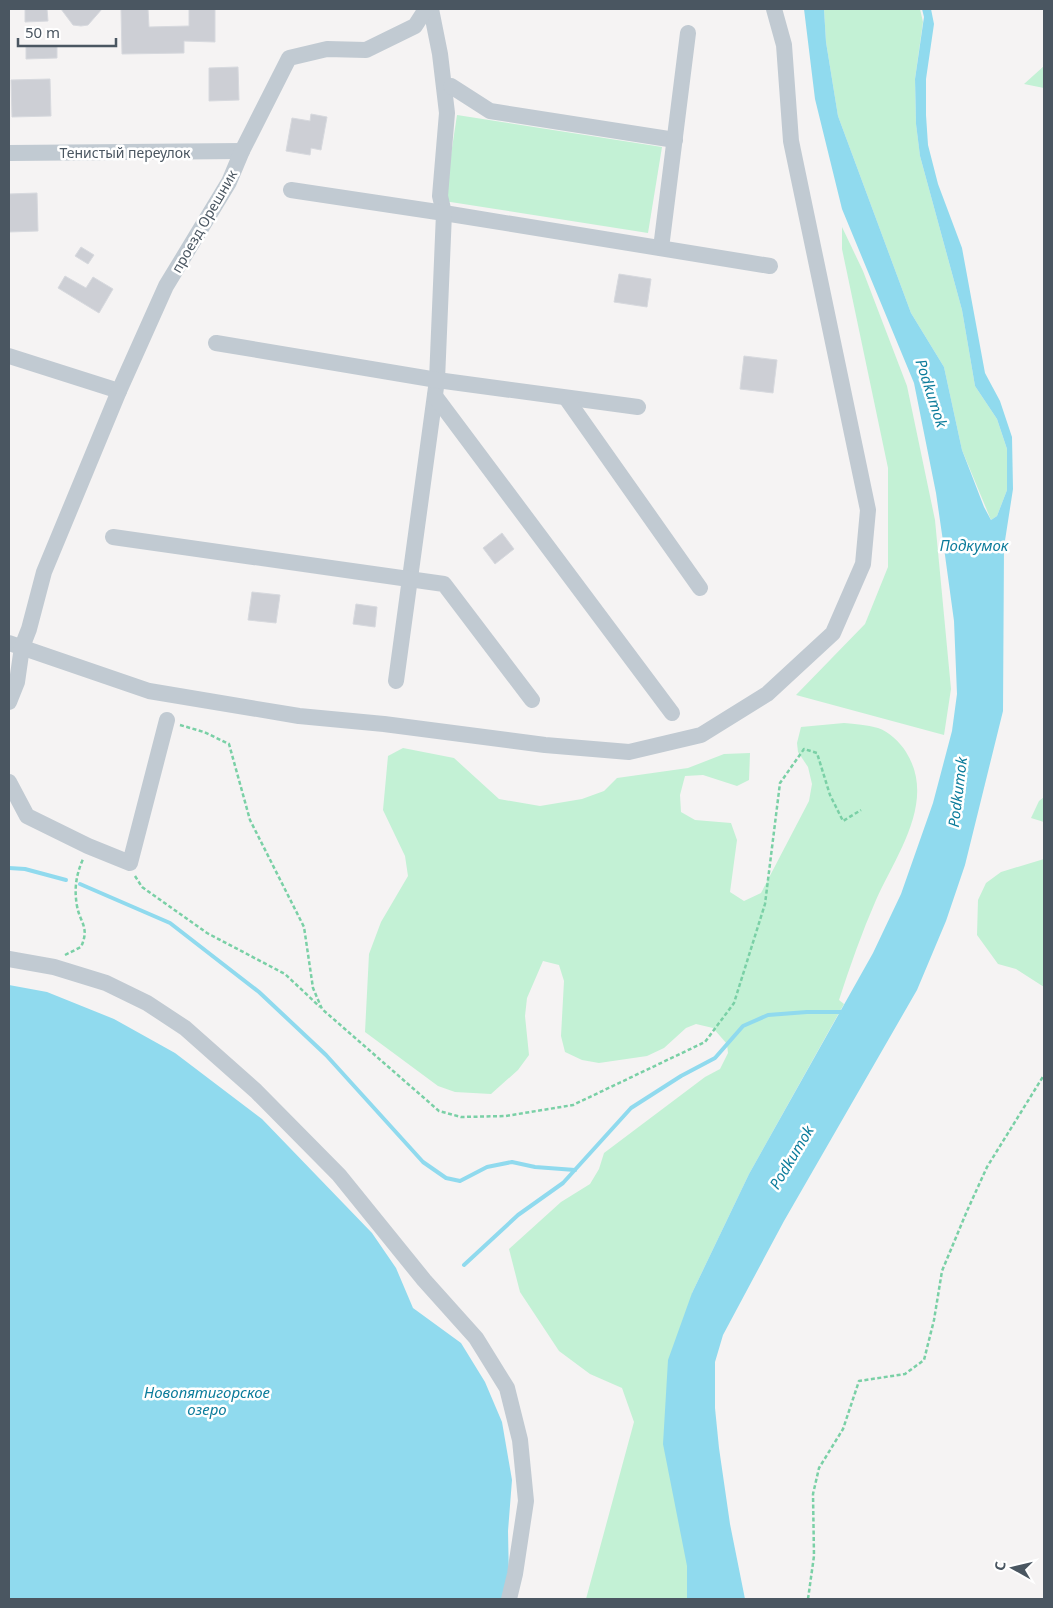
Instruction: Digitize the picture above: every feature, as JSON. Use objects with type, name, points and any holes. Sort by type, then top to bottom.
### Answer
[{"type":"street","name":"проезд Орешник","points":[[9,702],[17,682],[15,645],[29,629],[44,572],[119,391],[166,286],[229,182],[242,151],[289,58],[327,49],[366,50],[414,26],[426,9]]},
{"type":"street","points":[[396,681],[436,388],[444,213],[440,196],[447,113],[440,54],[431,9]]},
{"type":"street","points":[[15,645],[149,691],[299,716],[384,724],[545,746],[629,752],[701,735],[767,694],[833,634],[863,564],[868,510],[791,141],[784,45],[774,9]]},
{"type":"street","points":[[661,248],[688,33]]},
{"type":"street","points":[[450,86],[490,112],[675,140]]},
{"type":"street","name":"Тенистый переулок","points":[[9,152],[242,151]]},
{"type":"street","points":[[291,190],[770,266]]},
{"type":"street","points":[[216,343],[436,388],[566,398],[638,407]]},
{"type":"street","points":[[9,356],[119,391]]},
{"type":"street","points":[[436,388],[672,713]]},
{"type":"street","points":[[566,398],[700,588]]},
{"type":"street","points":[[113,537],[444,584],[532,700]]},
{"type":"street","points":[[9,782],[27,816],[88,846],[130,863],[167,720]]},
{"type":"street","points":[[9,959],[54,967],[106,984],[147,1003],[185,1028],[256,1091],[340,1175],[424,1280],[476,1338],[506,1388],[520,1440],[526,1501],[515,1574],[509,1599]]},
{"type":"path","points":[[167,720],[204,732],[229,744],[250,820],[304,927],[313,988],[322,1009]]},
{"type":"path","points":[[130,863],[134,875],[142,887],[206,932],[285,974],[322,1009],[439,1111],[461,1117],[506,1116],[573,1105],[705,1042],[734,1003],[765,904],[780,783],[804,749],[817,752],[830,795],[843,821],[861,810]]},
{"type":"path","points":[[54,967],[63,956],[81,947],[85,938],[85,926],[77,908],[75,892],[76,876],[88,846]]},
{"type":"path","points":[[808,1599],[814,1556],[813,1494],[819,1468],[843,1429],[859,1381],[905,1374],[924,1360],[934,1320],[942,1271],[952,1245],[987,1167],[1044,1075]]},
{"type":"green space","points":[[824,9],[920,9],[923,22],[915,79],[916,124],[920,156],[962,310],[975,386],[997,419],[1007,449],[1007,490],[997,516],[991,520],[962,450],[944,367],[911,313],[838,116],[826,42]]},
{"type":"green space","points":[[1044,66],[1044,88],[1024,84]]},
{"type":"green space","points":[[457,115],[662,147],[648,233],[444,201]]},
{"type":"green space","points":[[842,227],[863,271],[907,386],[935,520],[951,689],[944,735],[796,695],[865,624],[888,567],[888,468],[842,249]]},
{"type":"green space","points":[[844,723],[878,728],[890,735],[901,745],[914,771],[917,789],[915,808],[910,828],[876,900],[856,949],[839,1000],[844,1004],[749,1174],[692,1293],[687,1599],[586,1599],[634,1422],[622,1388],[590,1374],[559,1351],[520,1292],[509,1249],[561,1202],[590,1184],[599,1169],[604,1153],[705,1077],[720,1069],[728,1053],[727,1044],[713,1028],[696,1024],[686,1028],[664,1048],[647,1056],[599,1063],[582,1060],[565,1052],[561,1036],[564,981],[559,965],[543,961],[527,998],[525,1016],[529,1055],[518,1070],[491,1094],[455,1092],[438,1086],[365,1032],[369,954],[381,922],[408,876],[405,856],[383,810],[388,756],[403,748],[454,758],[499,799],[540,806],[582,799],[604,791],[617,778],[688,768],[724,754],[750,753],[749,780],[737,786],[703,775],[685,776],[680,795],[681,812],[695,820],[731,823],[737,840],[730,892],[744,901],[761,893],[809,801],[812,784],[808,767],[798,752],[797,743],[801,727]]},
{"type":"green space","points":[[1044,797],[1044,822],[1031,818],[1039,801]]},
{"type":"green space","points":[[1044,859],[1044,987],[1016,969],[998,964],[977,935],[978,900],[986,883],[1001,872]]},
{"type":"water","name":"Подкумок","points":[[804,9],[824,9],[826,42],[838,116],[911,313],[944,367],[962,450],[991,520],[997,516],[1007,490],[1007,449],[997,419],[975,386],[962,310],[920,156],[916,124],[915,79],[924,17],[922,9],[931,9],[934,24],[926,79],[928,145],[938,184],[962,248],[985,373],[1000,401],[1012,437],[1013,489],[1004,547],[1003,711],[965,865],[946,921],[917,990],[784,1221],[723,1335],[715,1362],[715,1408],[719,1448],[730,1524],[745,1599],[687,1599],[687,1566],[663,1444],[668,1360],[692,1293],[749,1174],[873,953],[901,894],[933,803],[952,731],[957,694],[954,621],[944,548],[936,493],[914,383],[842,209],[815,99]]},
{"type":"water","name":"Новопятигорское озеро","points":[[9,985],[47,992],[114,1019],[175,1053],[262,1119],[372,1233],[396,1268],[413,1308],[461,1343],[485,1382],[502,1422],[512,1480],[508,1531],[509,1581],[503,1599],[9,1599]]},
{"type":"building","points":[[25,9],[47,9],[48,21],[25,22]]},
{"type":"building","points":[[61,9],[102,9],[88,25],[81,26],[73,25]]},
{"type":"building","points":[[121,9],[148,9],[149,27],[189,26],[189,9],[215,9],[215,42],[184,41],[184,53],[122,54]]},
{"type":"building","points":[[57,46],[57,58],[26,59],[26,47]]},
{"type":"building","points":[[238,67],[239,100],[209,101],[209,68]]},
{"type":"building","points":[[50,79],[51,116],[12,117],[11,80]]},
{"type":"building","points":[[311,114],[327,117],[321,150],[311,148],[310,155],[286,151],[292,118],[310,121]]},
{"type":"building","points":[[37,193],[38,231],[9,232],[9,194]]},
{"type":"building","points":[[81,247],[94,255],[88,264],[75,256]]},
{"type":"building","points":[[619,274],[651,279],[647,307],[614,302]]},
{"type":"building","points":[[65,276],[86,288],[93,277],[113,289],[99,313],[58,288]]},
{"type":"building","points":[[744,356],[777,360],[773,393],[740,389]]},
{"type":"building","points":[[502,533],[514,549],[495,564],[483,548]]},
{"type":"building","points":[[252,592],[280,595],[276,623],[248,620]]},
{"type":"building","points":[[356,604],[377,607],[375,627],[353,624]]},
{"type":"waterway","points":[[9,868],[25,869],[66,880]]},
{"type":"waterway","points":[[80,884],[170,923],[259,992],[326,1055],[423,1162],[446,1178],[460,1181],[487,1167],[512,1162],[535,1167],[575,1170]]},
{"type":"waterway","points":[[464,1265],[518,1215],[563,1183],[631,1108],[681,1076],[715,1058],[743,1026],[768,1015],[843,1012]]},
{"type":"water label","name":"Podkumok","points":[[932,393]]},
{"type":"water label","name":"Podkumok","points":[[957,792]]},
{"type":"water label","name":"Podkumok","points":[[791,1157]]}]
